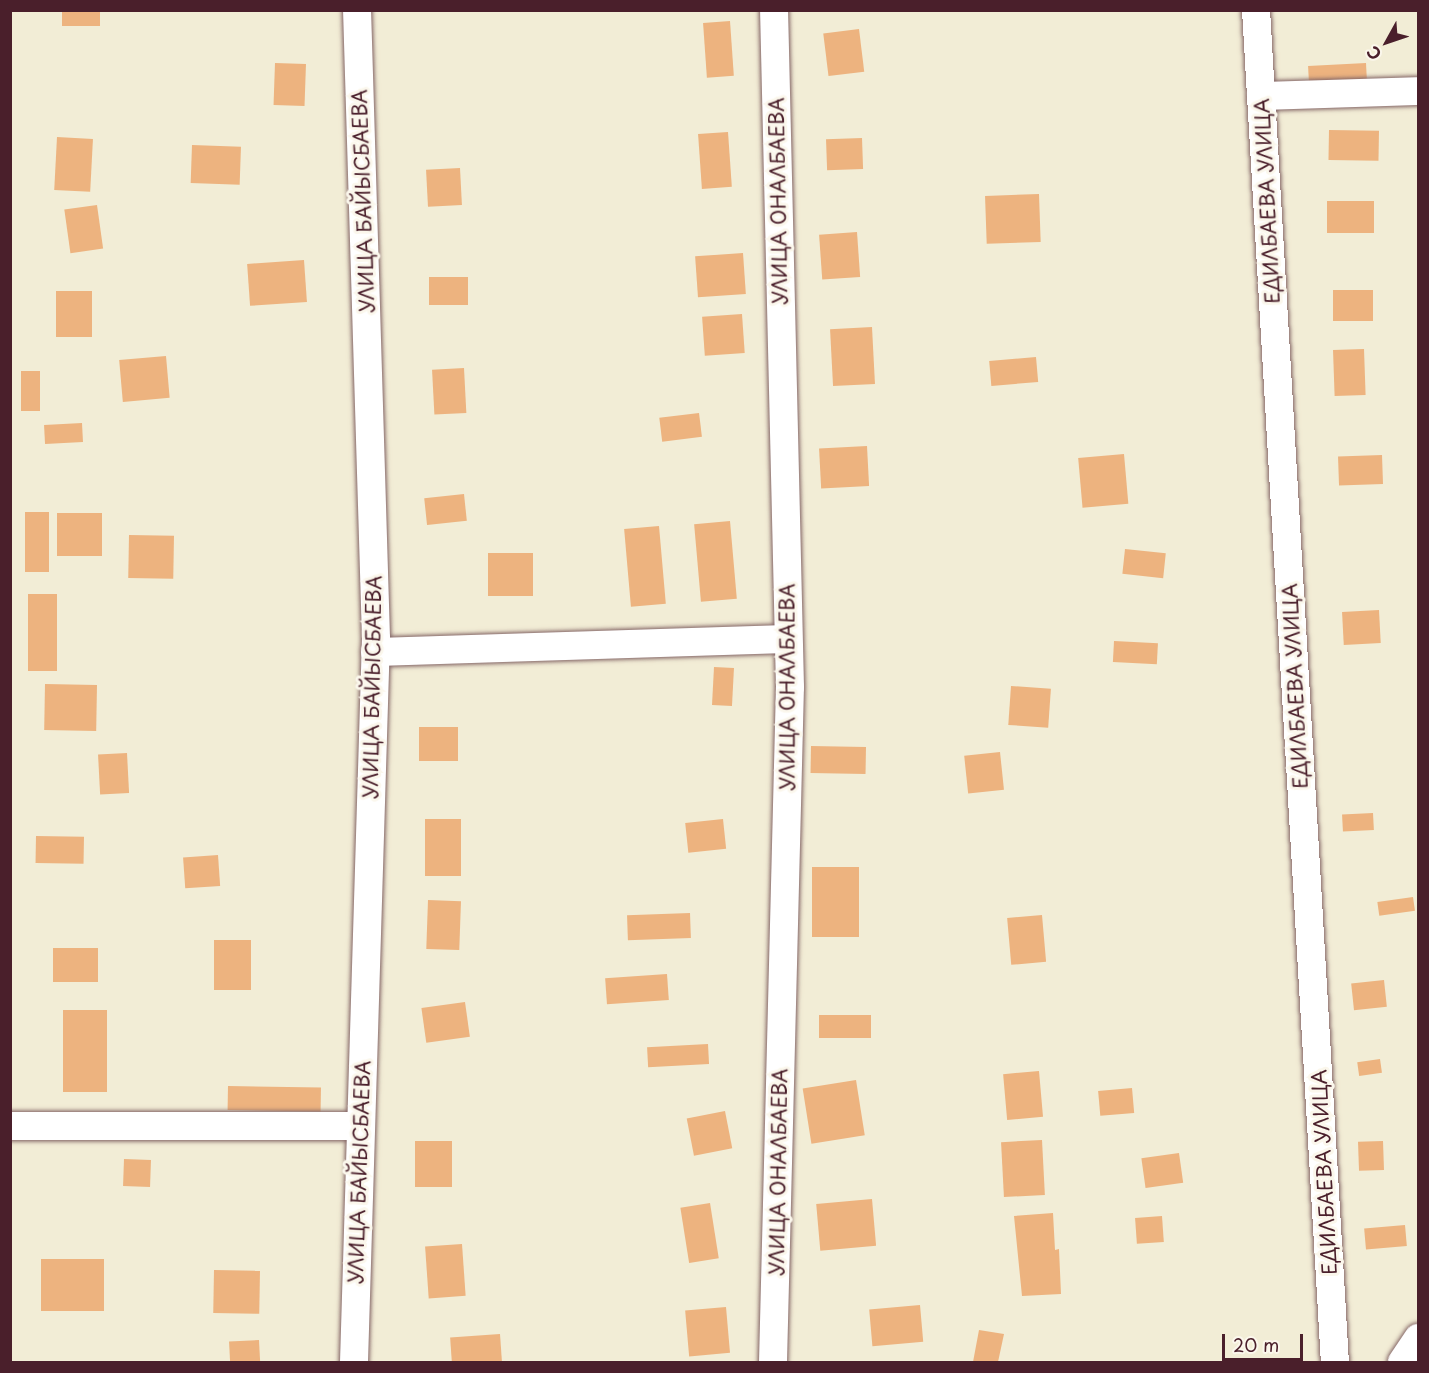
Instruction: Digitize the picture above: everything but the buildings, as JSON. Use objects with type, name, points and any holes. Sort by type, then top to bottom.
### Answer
[{"type":"street","name":"УЛИЦА БАЙЫСБАЕВА","points":[[354,1362],[375,652],[357,10]]},
{"type":"street","name":"УЛИЦА ОНАЛБАЕВА","points":[[773,1362],[790,687],[774,10]]},
{"type":"street","name":"ЕДИЛБАЕВА УЛИЦА","points":[[1256,10],[1335,1362]]},
{"type":"street","points":[[1261,96],[1419,92]]},
{"type":"street","points":[[375,652],[788,639]]},
{"type":"street","points":[[10,1126],[361,1126]]},
{"type":"street","points":[[1402,1362],[1419,1338]]}]
